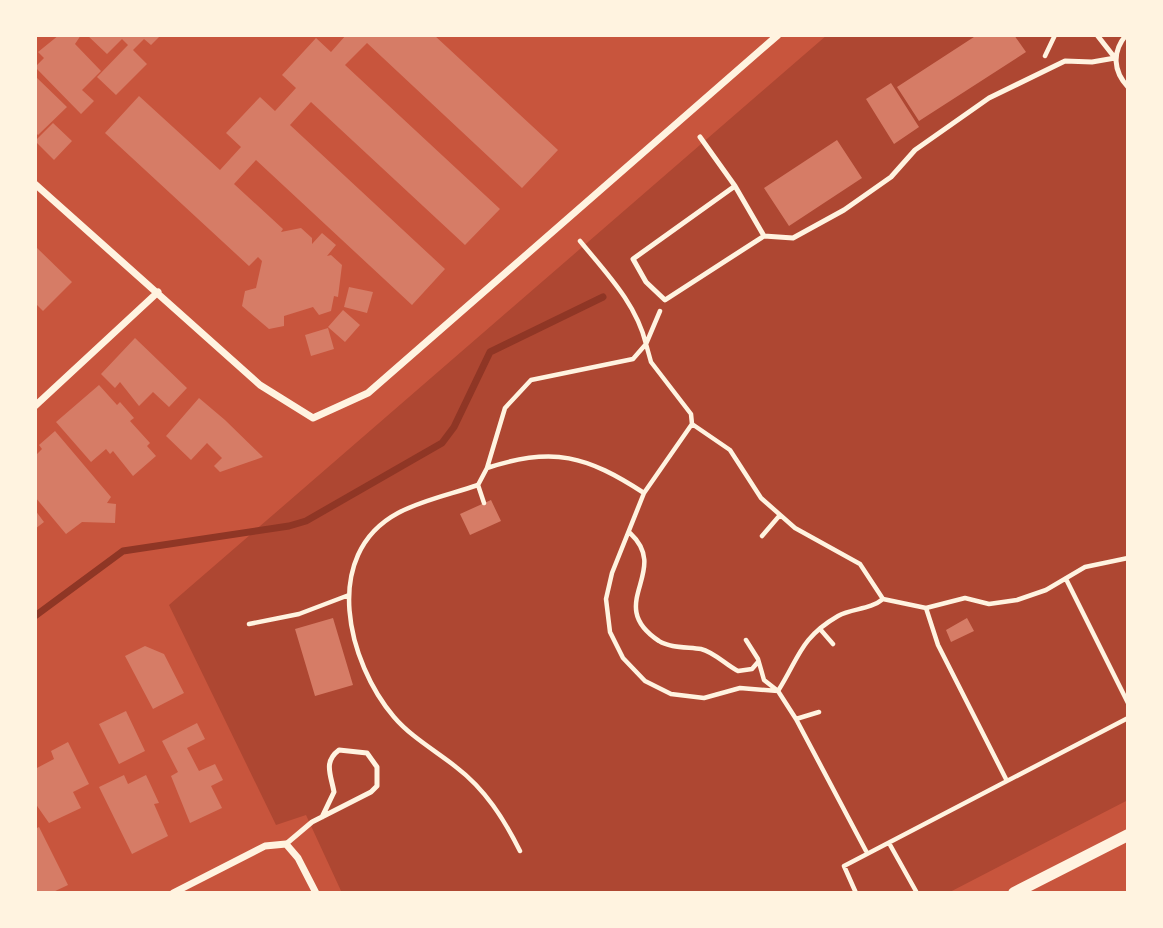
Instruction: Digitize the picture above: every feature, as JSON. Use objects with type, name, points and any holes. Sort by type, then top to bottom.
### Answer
[{"type":"street","points":[[35,184],[260,385],[313,418],[368,393],[778,35]]},
{"type":"street","points":[[35,406],[158,292]]},
{"type":"street","points":[[1014,893],[1128,835]]},
{"type":"street","points":[[173,893],[265,846],[286,844],[298,858],[316,893]]},
{"type":"lane","points":[[1097,35],[1115,58]]},
{"type":"lane","points":[[1126,35],[1115,58],[1116,70],[1128,87]]},
{"type":"lane","points":[[736,186],[632,259],[646,282],[665,300],[764,236],[793,238],[844,210],[891,177],[915,150],[989,98],[1065,61],[1091,62],[1115,58]]},
{"type":"lane","points":[[700,137],[736,186],[764,236]]},
{"type":"lane","points":[[286,844],[321,817],[371,792],[377,786],[377,767],[367,753],[339,750],[331,756],[328,766],[334,792],[321,817]]},
{"type":"path","points":[[580,241],[627,300],[640,322],[651,362],[691,414],[692,424],[644,492],[612,573],[606,599],[610,632],[623,658],[645,681],[671,694],[704,698],[740,688],[778,691]]},
{"type":"path","points":[[520,851],[485,795],[458,769],[395,718],[367,679],[352,641],[349,595],[355,560],[370,534],[397,513],[478,485],[487,468],[506,408],[531,380],[633,359],[646,344],[665,300]]},
{"type":"path","points":[[692,424],[730,450],[761,498],[795,528],[860,564],[883,599],[926,608],[964,598],[989,604],[1017,600],[1066,579],[1085,567],[1128,558]]},
{"type":"path","points":[[487,468],[516,458],[558,455],[606,468],[644,492]]},
{"type":"path","points":[[478,485],[484,503]]},
{"type":"path","points":[[762,536],[780,515]]},
{"type":"path","points":[[630,533],[641,543],[647,569],[635,597],[640,624],[661,643],[705,650],[738,671],[752,669],[759,662]]},
{"type":"path","points":[[1066,579],[1128,704]]},
{"type":"path","points":[[249,624],[299,614],[349,595]]},
{"type":"path","points":[[778,691],[803,643],[839,615],[877,604],[883,599]]},
{"type":"path","points":[[926,608],[938,645],[1007,781]]},
{"type":"path","points":[[820,629],[833,644]]},
{"type":"path","points":[[746,640],[759,662],[764,680],[778,691],[796,719],[866,851]]},
{"type":"path","points":[[796,719],[819,712]]},
{"type":"path","points":[[856,893],[844,866],[1128,718]]},
{"type":"path","points":[[889,843],[917,893]]},
{"type":"shaded area","points":[[827,35],[1128,35],[1128,800],[948,893],[342,893],[306,815],[276,825],[169,605]]},
{"type":"building","points":[[59,35],[81,35],[75,44],[101,71],[82,90],[94,101],[81,114],[35,67],[44,58],[38,52]]},
{"type":"building","points":[[87,35],[161,35],[151,45],[144,39],[133,50],[147,64],[116,95],[97,77],[128,45],[122,39],[107,54]]},
{"type":"building","points":[[346,35],[434,35],[558,150],[522,188],[367,43],[345,65],[500,209],[465,245],[311,102],[290,125],[445,269],[412,305],[256,160],[234,184],[283,229],[281,232],[301,228],[312,238],[312,244],[322,233],[336,245],[327,256],[331,255],[342,265],[338,297],[334,296],[331,311],[319,315],[313,307],[284,316],[284,326],[269,329],[242,306],[245,291],[256,288],[262,261],[258,257],[249,266],[105,133],[139,96],[220,170],[241,147],[226,133],[260,97],[275,111],[296,88],[282,75],[316,38],[331,52]]},
{"type":"building","points":[[977,35],[1014,35],[1026,52],[919,121],[897,87]]},
{"type":"building","points":[[35,76],[67,107],[38,135],[35,132]]},
{"type":"building","points":[[891,83],[919,127],[894,144],[866,99]]},
{"type":"building","points":[[53,123],[72,141],[54,160],[35,141]]},
{"type":"building","points":[[837,140],[862,178],[789,226],[764,188]]},
{"type":"building","points":[[35,246],[72,282],[43,311],[35,303]]},
{"type":"building","points":[[349,287],[373,292],[367,313],[344,307]]},
{"type":"building","points":[[343,310],[360,325],[345,342],[328,327]]},
{"type":"building","points":[[328,328],[334,349],[311,356],[305,335]]},
{"type":"building","points":[[135,338],[187,388],[169,407],[153,392],[139,406],[120,382],[115,388],[101,374]]},
{"type":"building","points":[[99,385],[117,405],[120,402],[134,418],[130,421],[150,443],[147,446],[156,456],[133,476],[113,451],[110,454],[106,449],[91,462],[56,422]]},
{"type":"building","points":[[199,398],[263,457],[220,472],[214,466],[222,458],[207,443],[191,460],[166,436]]},
{"type":"building","points":[[55,431],[111,497],[107,503],[116,504],[115,523],[82,522],[66,534],[35,497],[35,456],[42,449],[39,445]]},
{"type":"building","points":[[491,500],[501,521],[470,535],[460,514]]},
{"type":"building","points":[[35,510],[44,522],[35,529]]},
{"type":"building","points":[[333,618],[353,685],[315,696],[295,629]]},
{"type":"building","points":[[967,618],[974,631],[951,642],[946,630]]},
{"type":"building","points":[[145,646],[164,654],[184,693],[153,709],[125,656]]},
{"type":"building","points":[[126,711],[145,751],[119,764],[99,724]]},
{"type":"building","points":[[197,723],[205,739],[187,748],[199,771],[215,764],[223,780],[211,786],[222,808],[190,823],[171,776],[178,772],[162,741]]},
{"type":"building","points":[[68,742],[89,784],[73,792],[81,808],[49,823],[35,803],[35,769],[54,759],[51,751]]},
{"type":"building","points":[[124,775],[128,784],[146,775],[159,803],[154,804],[168,836],[132,854],[99,787]]},
{"type":"building","points":[[39,827],[68,885],[51,893],[35,893],[35,829]]},
{"type":"waterway","points":[[35,616],[123,551],[289,526],[306,521],[442,443],[454,427],[490,352],[603,297]]}]
